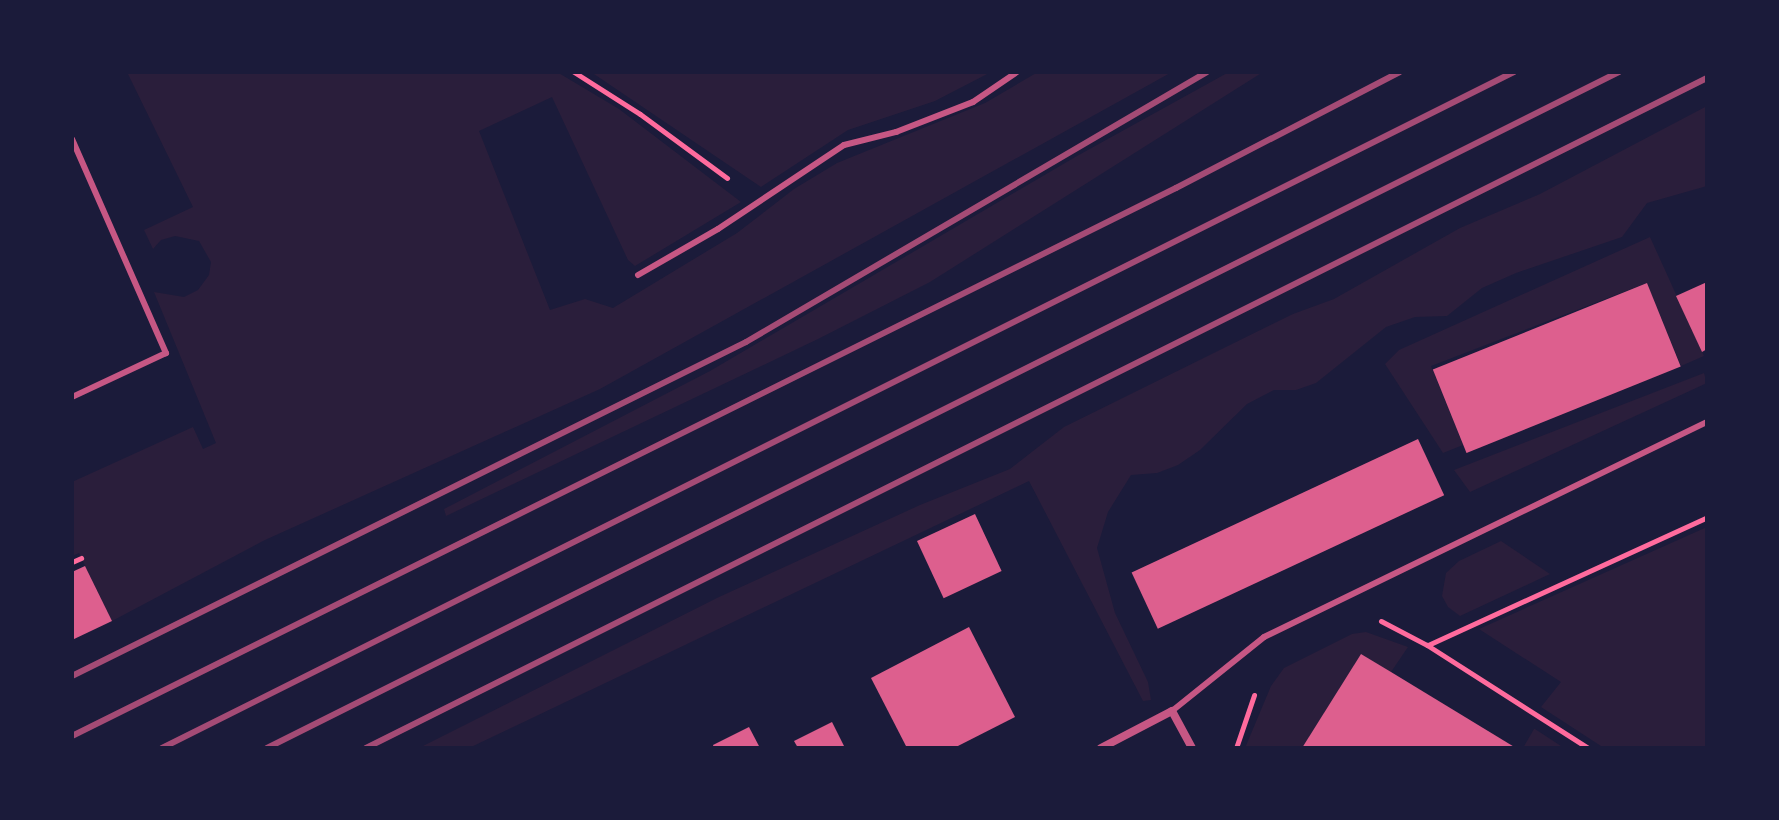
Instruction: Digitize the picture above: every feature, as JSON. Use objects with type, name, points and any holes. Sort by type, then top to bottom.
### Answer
[{"type":"street","points":[[1101,748],[1172,711],[1192,748]]},
{"type":"lane","points":[[638,275],[761,202],[844,145],[896,132],[973,102],[1017,72]]},
{"type":"lane","points":[[72,139],[166,353],[72,397]]},
{"type":"lane","points":[[1172,711],[1264,637],[1707,422]]},
{"type":"path","points":[[574,72],[640,114],[761,202]]},
{"type":"path","points":[[1427,645],[1707,517]]},
{"type":"path","points":[[72,562],[81,558]]},
{"type":"path","points":[[1366,621],[1379,620],[1427,645],[1588,748]]},
{"type":"path","points":[[1236,748],[1254,695],[1262,685]]},
{"type":"shaded area","points":[[127,72],[557,72],[619,109],[741,202],[635,266],[628,260],[552,97],[479,131],[550,310],[585,299],[613,308],[737,233],[794,189],[837,163],[985,103],[1038,72],[1172,72],[600,389],[265,540],[112,621],[79,553],[72,556],[72,482],[193,427],[203,449],[216,443],[154,292],[184,297],[198,290],[209,275],[211,262],[199,241],[175,236],[161,240],[153,249],[144,230],[193,207]]},
{"type":"shaded area","points":[[591,72],[991,72],[935,101],[848,130],[761,187]]},
{"type":"shaded area","points":[[1229,72],[1263,72],[930,282],[818,339],[446,516],[444,509],[710,371],[1077,156]]},
{"type":"shaded area","points":[[1707,106],[1707,186],[1647,203],[1622,237],[1516,273],[1482,288],[1447,316],[1415,317],[1386,327],[1316,383],[1296,390],[1274,390],[1247,404],[1200,450],[1178,465],[1157,473],[1131,475],[1108,512],[1097,548],[1115,613],[1148,682],[1151,700],[1143,701],[1029,481],[469,748],[419,748],[719,597],[920,505],[1010,469],[1064,427],[1293,314],[1334,299],[1460,228],[1540,194]]},
{"type":"shaded area","points":[[1650,237],[1704,356],[1681,366],[1647,283],[1431,366],[1463,445],[1443,453],[1385,364],[1399,350]]},
{"type":"shaded area","points":[[1704,373],[1707,383],[1470,492],[1454,470]]},
{"type":"shaded area","points":[[1707,527],[1707,748],[1604,748],[1541,707],[1561,682],[1479,629]]},
{"type":"shaded area","points":[[1501,541],[1550,574],[1460,616],[1448,607],[1442,596],[1446,573],[1459,561]]},
{"type":"shaded area","points":[[1366,632],[1408,647],[1391,672],[1361,654],[1302,748],[1245,748],[1271,686],[1284,668],[1352,634]]},
{"type":"shaded area","points":[[1535,729],[1564,748],[1523,748]]},
{"type":"building","points":[[1707,282],[1707,349],[1702,352],[1676,296]]},
{"type":"building","points":[[1647,283],[1681,366],[1467,453],[1433,370]]},
{"type":"building","points":[[1418,439],[1444,495],[1158,629],[1132,573]]},
{"type":"building","points":[[975,514],[1002,571],[944,598],[917,541]]},
{"type":"building","points":[[85,566],[112,621],[72,640],[72,572]]},
{"type":"building","points":[[969,627],[1015,717],[954,748],[907,748],[871,678]]},
{"type":"building","points":[[1361,654],[1391,672],[1516,748],[1302,748]]},
{"type":"building","points":[[832,722],[845,748],[798,748],[794,741]]},
{"type":"building","points":[[749,727],[760,748],[714,748],[713,745]]},
{"type":"railway","points":[[72,676],[746,342],[1207,72]]},
{"type":"railway","points":[[72,736],[1176,188],[1400,72]]},
{"type":"railway","points":[[162,748],[1514,72]]},
{"type":"railway","points":[[267,748],[1619,72]]},
{"type":"railway","points":[[366,748],[1707,78]]}]
